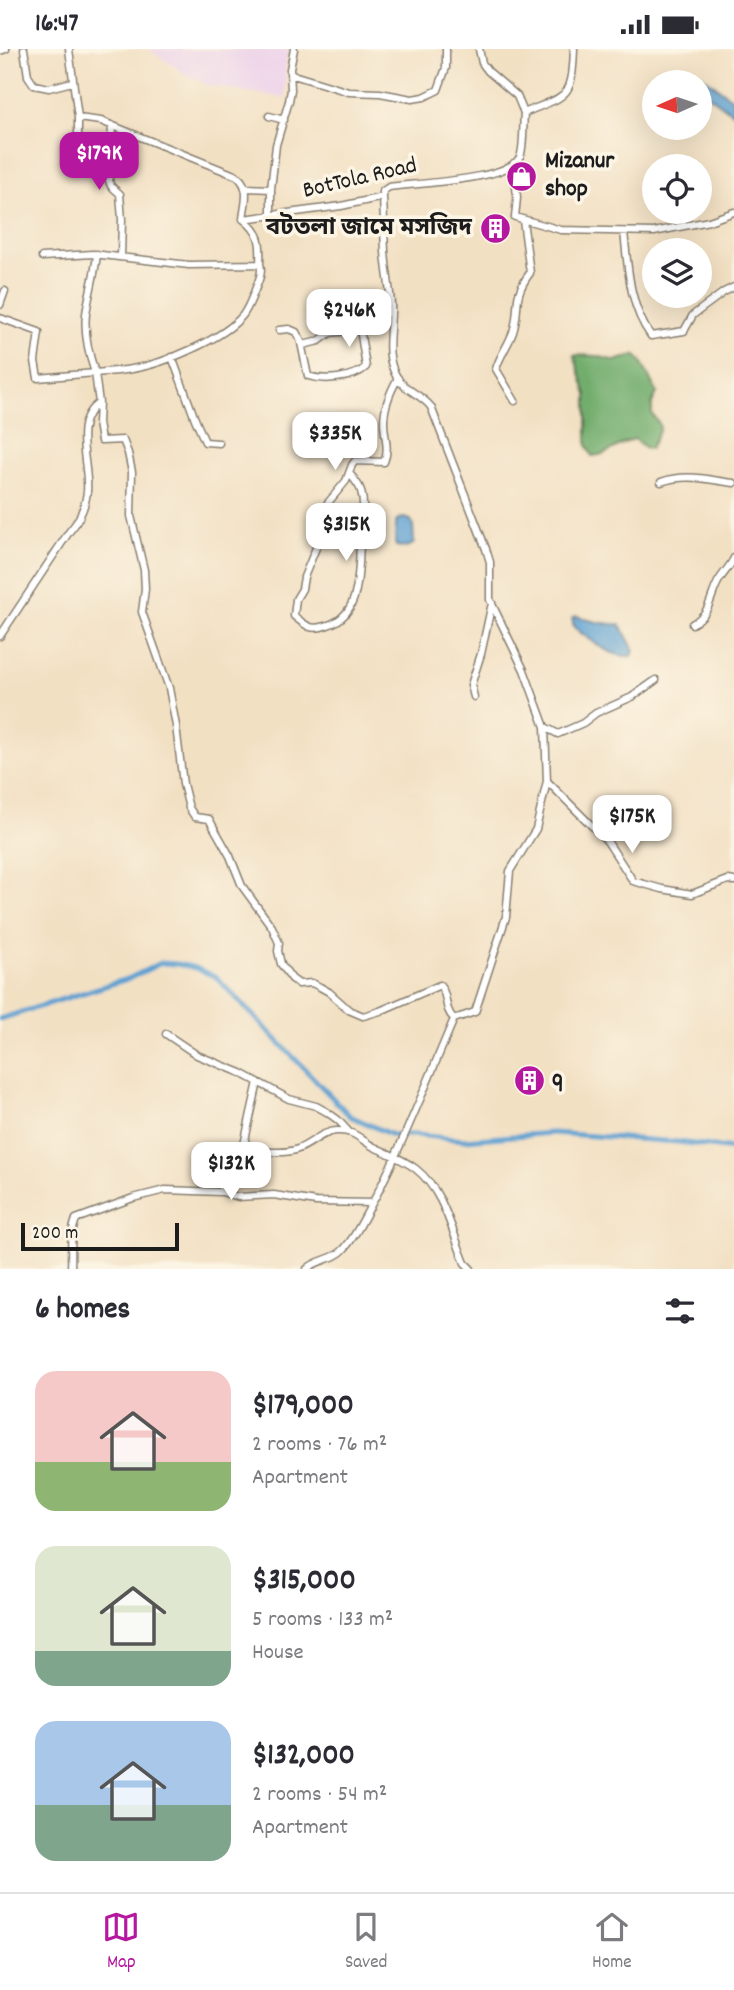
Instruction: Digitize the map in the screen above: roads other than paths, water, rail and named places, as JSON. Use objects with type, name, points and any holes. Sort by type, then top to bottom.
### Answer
[{"type":"street","points":[[0,51],[6,49]]},
{"type":"street","points":[[24,49],[28,76],[34,85],[49,88],[72,82]]},
{"type":"street","points":[[69,49],[78,118],[78,169]]},
{"type":"street","points":[[271,216],[276,145],[291,90],[290,74],[294,49]]},
{"type":"street","points":[[290,74],[349,92],[380,93],[412,99],[438,90],[446,68],[446,49]]},
{"type":"street","points":[[478,49],[482,62],[498,82],[517,96],[524,113],[520,157],[514,163],[517,198],[515,217],[561,230],[654,232],[709,221],[734,212]]},
{"type":"street","points":[[524,113],[566,94],[572,81],[574,49]]},
{"type":"street","points":[[270,116],[284,120]]},
{"type":"street","points":[[0,318],[40,332],[35,361],[38,378],[134,369],[172,357],[209,341],[228,329],[244,314],[262,270],[261,244],[253,226],[243,219],[246,188],[237,176],[112,125],[78,118]]},
{"type":"street","points":[[112,125],[109,181],[120,194],[121,257]]},
{"type":"street","name":"BotTola Road","points":[[243,219],[341,207],[383,197],[383,191],[389,187],[487,175],[514,163]]},
{"type":"street","points":[[246,188],[271,189]]},
{"type":"street","points":[[383,197],[391,308],[389,347],[398,378],[406,388],[431,407],[490,562],[492,603],[471,685],[474,697]]},
{"type":"street","points":[[515,401],[496,369],[499,356],[505,350],[514,329],[516,299],[530,273],[523,220]]},
{"type":"street","points":[[624,232],[633,299],[642,324],[651,336],[684,331],[693,315],[734,287]]},
{"type":"street","points":[[97,254],[85,321],[99,403],[100,441],[123,440],[128,453],[132,472],[131,516],[144,570],[142,612],[169,688],[189,808],[195,817],[209,819],[230,856],[242,886],[272,927],[279,943],[281,964],[292,979],[299,984],[312,983],[320,987],[349,1010],[363,1016],[440,985],[444,990],[447,1012],[454,1019]]},
{"type":"street","points":[[42,257],[97,254],[189,265],[260,264]]},
{"type":"street","points":[[0,305],[5,291]]},
{"type":"street","points":[[301,343],[312,343],[330,333],[363,329],[391,308]]},
{"type":"street","points":[[279,330],[296,331],[308,376],[342,377],[360,373],[366,367],[361,335],[363,329]]},
{"type":"street","points":[[172,357],[205,442],[219,443]]},
{"type":"street","points":[[349,473],[361,488],[363,509],[355,593],[352,607],[342,618],[317,629],[305,625],[294,616],[296,599],[320,538],[320,526],[327,504],[346,481],[349,473],[355,461],[384,462],[387,456],[384,423],[386,406],[398,378]]},
{"type":"street","points":[[0,636],[78,522],[87,491],[83,435],[87,414],[99,403]]},
{"type":"street","points":[[662,482],[684,476],[734,483]]},
{"type":"street","points":[[692,624],[708,610],[718,583],[734,558]]},
{"type":"street","points":[[307,1269],[312,1264],[344,1250],[397,1156],[454,1019],[475,1012],[506,917],[510,871],[536,829],[547,781],[545,727],[524,670],[492,603]]},
{"type":"street","points":[[545,727],[558,734],[632,697],[656,680]]},
{"type":"street","points":[[547,781],[607,841],[633,881],[662,890],[692,894],[728,880],[734,881]]},
{"type":"street","points":[[166,1034],[197,1055],[241,1073],[289,1099],[316,1106],[338,1119],[349,1132]]},
{"type":"street","points":[[243,1149],[258,1082]]},
{"type":"street","points":[[222,1192],[226,1162],[231,1154],[240,1148],[256,1151],[294,1151],[322,1134],[334,1131],[353,1132],[418,1170],[437,1192],[465,1263],[471,1269]]},
{"type":"street","points":[[71,1269],[71,1232],[76,1219],[133,1198],[165,1190],[222,1192],[238,1197],[274,1195],[316,1202],[372,1203]]},
{"type":"water","points":[[712,83],[734,100],[734,114],[712,98]]},
{"type":"water","points":[[404,518],[411,520],[413,525],[414,543],[403,547],[396,546],[396,522]]},
{"type":"water","points":[[576,616],[608,624],[620,624],[634,650],[632,656],[616,654],[594,642],[574,627],[572,618]]},
{"type":"water","points":[[200,1152],[218,1158],[223,1165],[208,1171],[192,1165],[191,1158]]},
{"type":"waterway","points":[[0,1019],[130,978],[161,963],[177,964],[196,968],[216,977],[350,1116],[392,1135],[464,1140],[552,1133],[734,1149]]},
{"type":"place","name":"Mizanur shop","points":[[522,176]]},
{"type":"place","name":"বটতলা জামে মসজিদ","points":[[495,229]]},
{"type":"place","name":"q","points":[[529,1080]]}]
